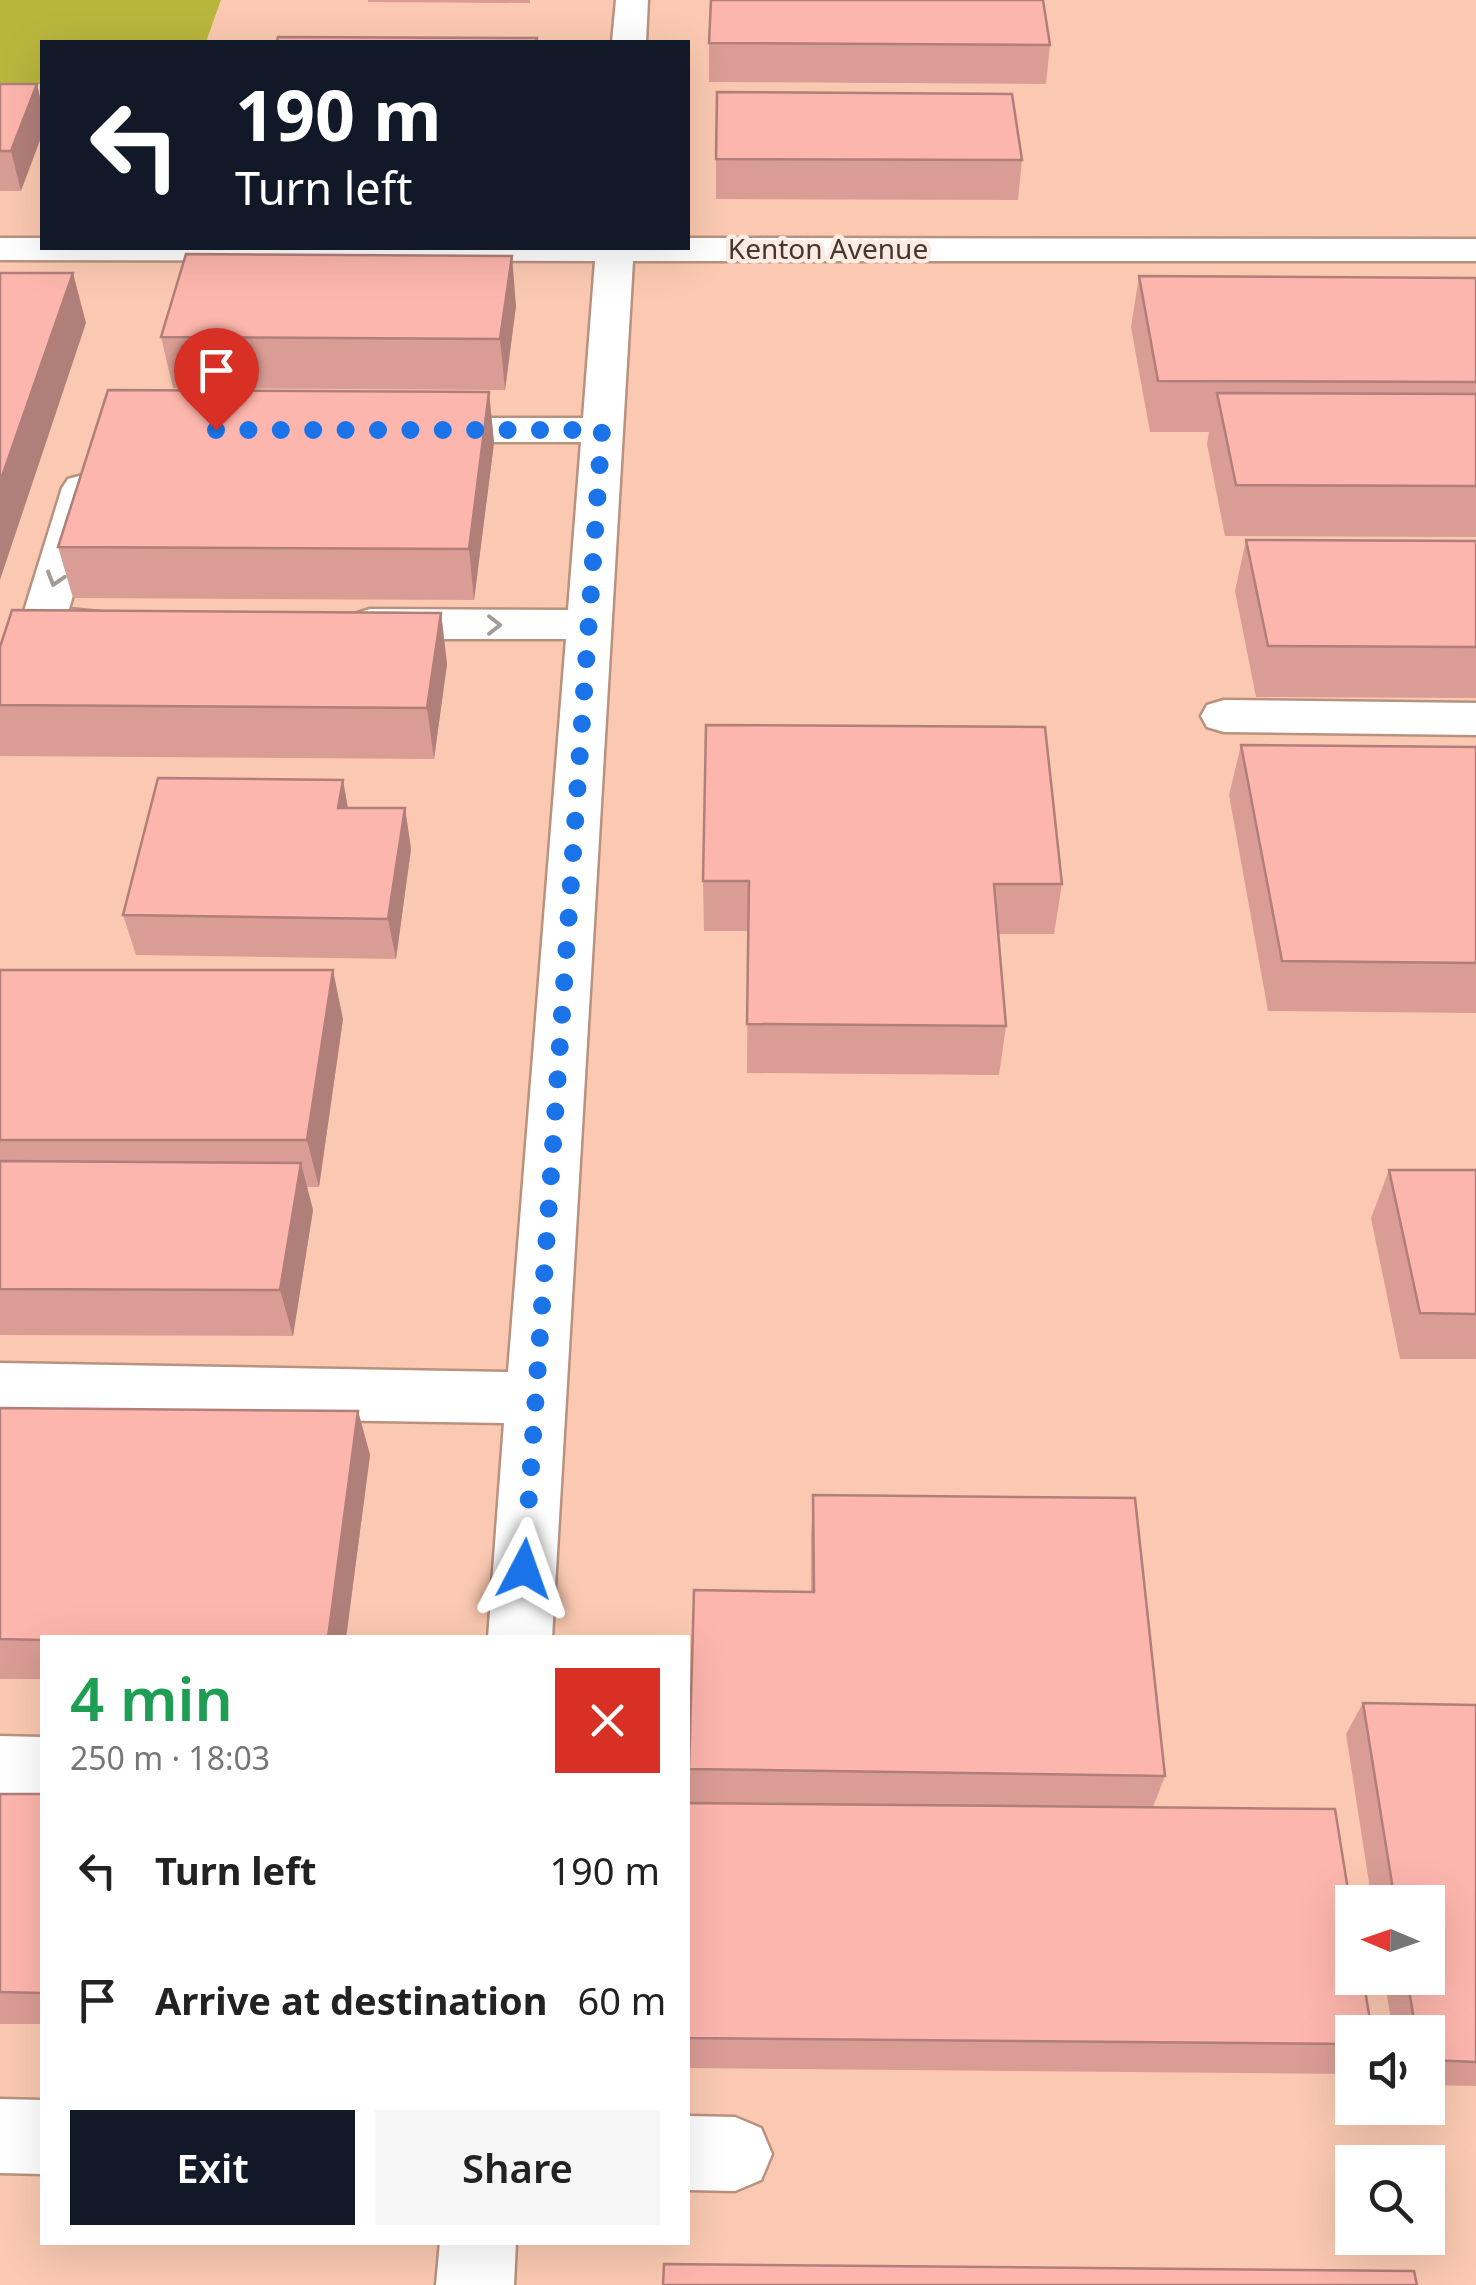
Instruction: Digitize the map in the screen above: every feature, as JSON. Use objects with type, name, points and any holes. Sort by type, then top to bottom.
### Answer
[{"type":"street","points":[[629,40],[632,0]]},
{"type":"street","name":"Kenton Avenue","points":[[690,248],[1476,250]]},
{"type":"street","name":"Kenton Avenue","points":[[0,249],[40,249]]},
{"type":"street","points":[[520,1635],[615,250]]},
{"type":"street","points":[[370,430],[602,430]]},
{"type":"street","points":[[95,447],[42,624],[139,624]]},
{"type":"street","points":[[335,624],[589,625]]},
{"type":"street","points":[[1224,716],[1476,718]]},
{"type":"street","points":[[0,1389],[536,1398]]},
{"type":"street","points":[[0,1768],[40,1769]]},
{"type":"street","points":[[0,2136],[40,2137]]},
{"type":"street","points":[[475,2285],[478,2245]]},
{"type":"shaded area","points":[[0,0],[221,0],[207,40],[40,40],[40,84],[0,83]]},
{"type":"shaded area","points":[[221,0],[1476,0],[1476,2285],[0,2285],[0,83],[40,84],[40,250],[690,250],[690,40],[207,40]]},
{"type":"building","points":[[711,0],[1043,0],[1050,45],[709,43]]},
{"type":"building","points":[[278,37],[537,38],[536,40],[277,40]]},
{"type":"building","points":[[0,84],[37,84],[11,151],[0,151]]},
{"type":"building","points":[[717,92],[1012,94],[1022,160],[716,159]]},
{"type":"building","points":[[186,254],[512,256],[500,339],[161,337]]},
{"type":"building","points":[[0,273],[73,273],[0,482]]},
{"type":"building","points":[[1139,276],[1476,278],[1476,382],[1158,381]]},
{"type":"building","points":[[108,390],[489,392],[469,549],[58,547]]},
{"type":"building","points":[[1217,393],[1476,394],[1476,486],[1236,485]]},
{"type":"building","points":[[1246,540],[1476,541],[1476,647],[1268,646]]},
{"type":"building","points":[[12,610],[441,613],[427,708],[0,705],[0,647]]},
{"type":"building","points":[[706,725],[1045,727],[1062,884],[994,884],[1006,1026],[747,1024],[749,881],[703,881]]},
{"type":"building","points":[[1241,745],[1476,747],[1476,963],[1282,961]]},
{"type":"building","points":[[158,778],[343,780],[338,808],[405,808],[388,919],[123,915]]},
{"type":"building","points":[[0,970],[333,970],[307,1140],[0,1140]]},
{"type":"building","points":[[0,1161],[301,1163],[280,1290],[0,1289]]},
{"type":"building","points":[[1389,1170],[1476,1170],[1476,1314],[1420,1313]]},
{"type":"building","points":[[0,1408],[358,1411],[328,1635],[40,1635],[40,1640],[0,1639]]},
{"type":"building","points":[[813,1495],[1135,1498],[1165,1776],[690,1769],[694,1590],[814,1592]]},
{"type":"building","points":[[1363,1703],[1476,1705],[1476,2062],[1445,2061],[1445,2015],[1413,2015],[1410,1995],[1445,1995],[1445,1885],[1392,1885]]},
{"type":"building","points":[[0,1794],[40,1794],[40,1993],[0,1992]]},
{"type":"building","points":[[690,1803],[1335,1809],[1347,1885],[1335,1885],[1335,1995],[1366,1995],[1369,2015],[1335,2015],[1335,2044],[690,2038]]},
{"type":"building","points":[[664,2264],[1414,2271],[1417,2285],[663,2285]]},
{"type":"route","points":[[216,430],[602,430],[524,1569]]}]
